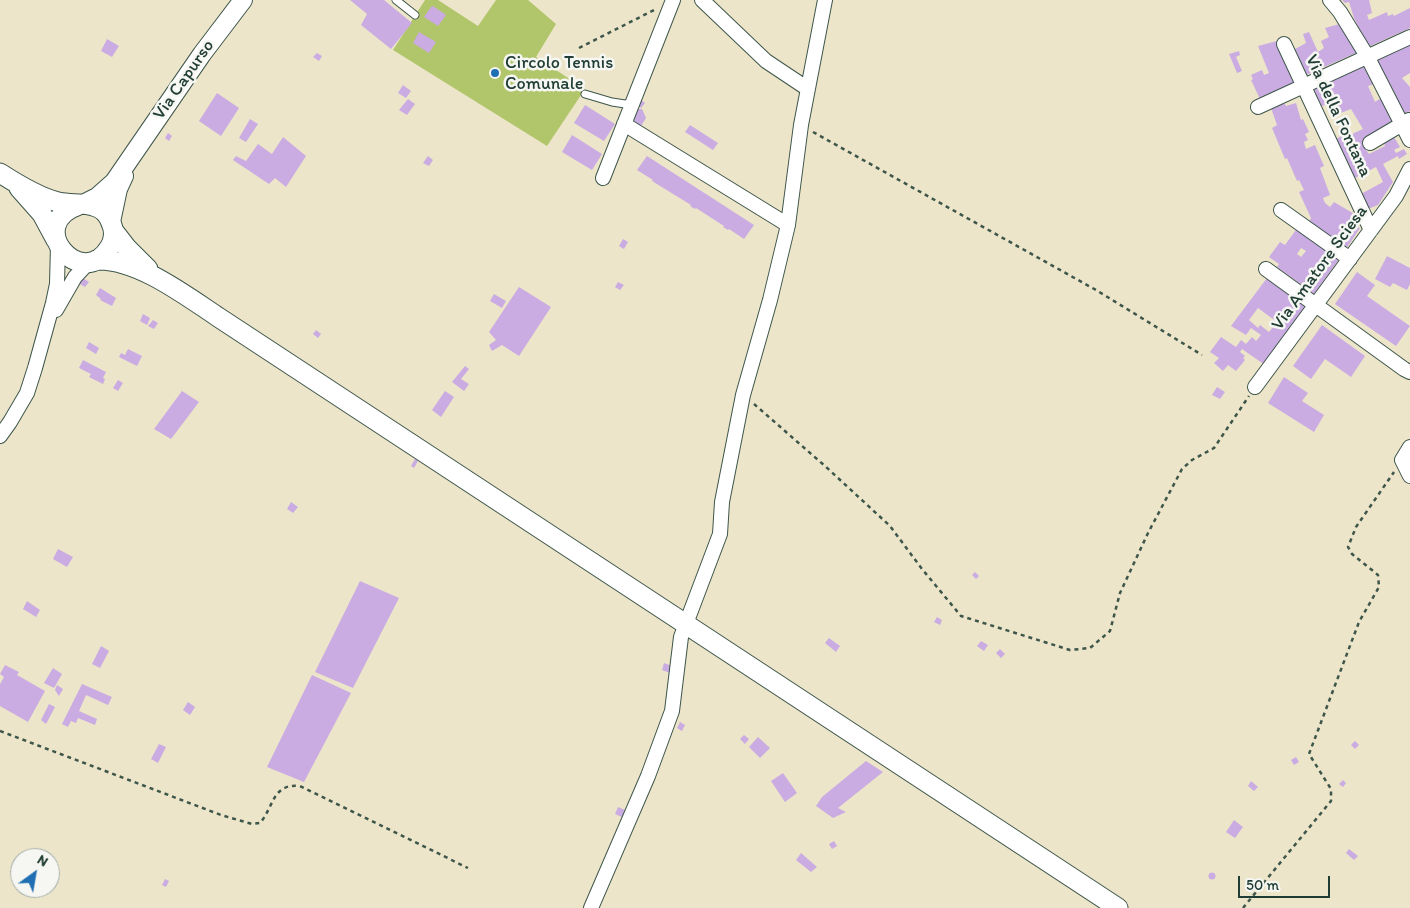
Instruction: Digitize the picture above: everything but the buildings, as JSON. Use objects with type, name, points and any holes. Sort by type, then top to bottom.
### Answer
[{"type":"main road","points":[[6,177],[58,202],[97,207],[107,215],[127,248],[160,280]]},
{"type":"main road","points":[[6,177],[42,214],[57,243],[67,257],[74,260],[104,260],[123,263],[160,280],[1118,908]]},
{"type":"main road","points":[[57,243],[55,231],[62,214],[70,208],[81,205]]},
{"type":"main road","points":[[92,261],[102,256],[111,246],[112,226]]},
{"type":"street","name":"Via Capurso","points":[[81,205],[107,189],[128,164],[202,54],[244,0]]},
{"type":"street","points":[[603,178],[672,0]]},
{"type":"street","points":[[702,0],[766,60],[808,89]]},
{"type":"street","points":[[591,908],[648,776],[672,711],[681,637],[720,534],[722,502],[743,395],[770,300],[788,225],[801,125],[825,0]]},
{"type":"street","points":[[1330,0],[1340,12],[1406,122],[1410,140]]},
{"type":"street","points":[[1258,107],[1410,36]]},
{"type":"street","name":"Via della Fontana","points":[[1284,44],[1371,230]]},
{"type":"street","points":[[1370,143],[1406,122]]},
{"type":"street","points":[[624,124],[788,225]]},
{"type":"street","name":"Via Capurso","points":[[112,226],[118,189],[128,164]]},
{"type":"street","name":"Via Amatore Sciesa","points":[[1255,387],[1396,196],[1410,169]]},
{"type":"street","points":[[1281,210],[1350,258]]},
{"type":"street","points":[[0,436],[27,393],[47,326],[57,284],[57,243]]},
{"type":"street","points":[[47,326],[75,277],[92,261]]},
{"type":"street","points":[[1266,269],[1410,372]]},
{"type":"street","points":[[1410,447],[1402,460],[1410,476]]},
{"type":"lane","points":[[396,0],[415,15]]},
{"type":"lane","points":[[585,94],[612,102],[632,105]]},
{"type":"path","points":[[579,48],[672,0]]},
{"type":"path","points":[[801,125],[1096,290],[1202,355]]},
{"type":"path","points":[[743,395],[825,466],[890,526],[922,569],[961,616],[1070,650],[1090,648],[1110,631],[1120,593],[1148,533],[1182,469],[1192,460],[1214,448],[1255,387]]},
{"type":"path","points":[[1243,908],[1331,802],[1330,789],[1309,754],[1358,622],[1379,587],[1378,575],[1352,554],[1348,547],[1356,527],[1402,460]]},
{"type":"path","points":[[0,731],[202,808],[252,824],[260,823],[266,816],[276,794],[282,788],[290,785],[300,786],[468,868]]},
{"type":"green space","name":"Circolo Tennis Comunale","points":[[425,0],[438,0],[478,26],[496,0],[528,0],[556,24],[536,57],[585,89],[547,146],[393,50]]},
{"type":"place","name":"Circolo Tennis Comunale","points":[[495,73]]}]
